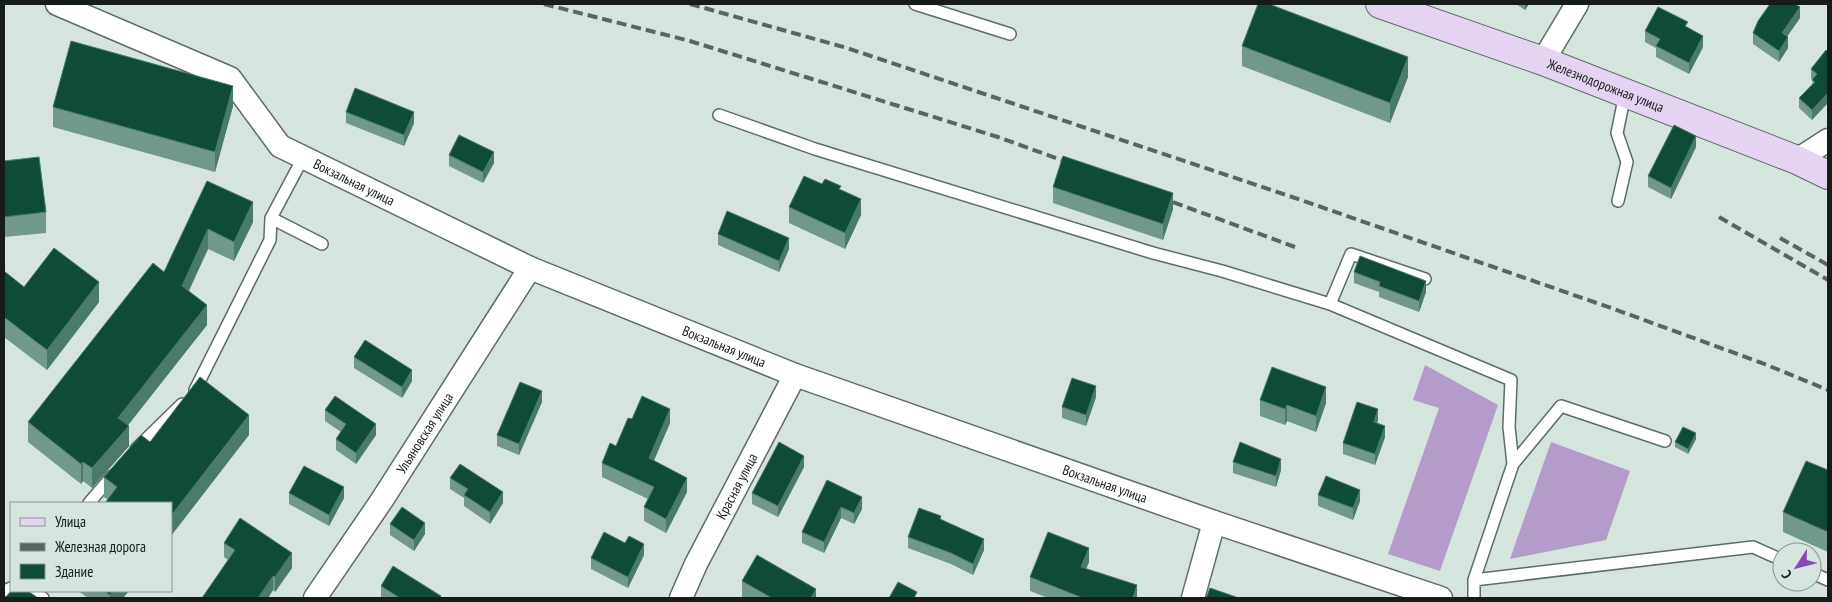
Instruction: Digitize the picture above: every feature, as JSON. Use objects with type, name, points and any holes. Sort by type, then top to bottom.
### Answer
[{"type":"street","name":"Вокзальная улица","points":[[57,4],[230,78],[280,146],[530,268],[795,375],[1214,522],[1441,598]]},
{"type":"street","name":"Железнодорожная улица","points":[[1380,4],[1543,61],[1797,160],[1828,175]]},
{"type":"street","points":[[1543,61],[1577,4]]},
{"type":"street","points":[[1797,160],[1828,140]]},
{"type":"street","name":"Ульяновская улица","points":[[315,598],[382,500],[530,268]]},
{"type":"street","name":"Красная улица","points":[[681,598],[696,564],[795,375]]},
{"type":"street","points":[[1192,598],[1214,522]]},
{"type":"lane","points":[[915,4],[1010,34]]},
{"type":"lane","points":[[1618,201],[1627,162],[1616,133],[1625,94]]},
{"type":"lane","points":[[719,115],[843,158],[1153,253],[1222,271],[1330,304],[1511,380],[1509,427],[1513,464]]},
{"type":"lane","points":[[128,457],[194,392],[270,240],[271,218],[303,158]]},
{"type":"lane","points":[[271,218],[322,244]]},
{"type":"lane","points":[[1330,304],[1351,254],[1425,280]]},
{"type":"lane","points":[[1474,598],[1474,580],[1513,464],[1561,406],[1665,441]]},
{"type":"lane","points":[[90,502],[117,470]]},
{"type":"lane","points":[[1474,580],[1753,547],[1772,556]]},
{"type":"shaded area","points":[[1425,365],[1498,405],[1440,571],[1388,554],[1439,408],[1413,400]]},
{"type":"shaded area","points":[[1551,442],[1630,471],[1606,540],[1510,559]]},
{"type":"building","points":[[1258,4],[1269,4],[1408,57],[1390,103],[1242,46]]},
{"type":"building","points":[[1770,4],[1795,4],[1800,7],[1782,33],[1788,37],[1779,51],[1753,33],[1758,21]]},
{"type":"building","points":[[1658,7],[1688,22],[1685,26],[1703,36],[1689,63],[1656,46],[1660,39],[1645,31]]},
{"type":"building","points":[[71,41],[233,86],[215,152],[53,107]]},
{"type":"building","points":[[1826,50],[1828,52],[1828,93],[1812,110],[1799,98],[1815,82],[1812,80],[1817,74],[1811,69]]},
{"type":"building","points":[[355,88],[414,112],[404,135],[346,112]]},
{"type":"building","points":[[1674,125],[1696,136],[1671,188],[1648,176]]},
{"type":"building","points":[[459,135],[494,152],[483,172],[449,155]]},
{"type":"building","points":[[1063,156],[1173,193],[1163,224],[1053,187]]},
{"type":"building","points":[[39,157],[46,212],[4,217],[4,161]]},
{"type":"building","points":[[804,176],[822,184],[825,179],[841,186],[839,189],[861,199],[845,233],[789,207]]},
{"type":"building","points":[[207,181],[253,202],[234,242],[208,229],[182,286],[207,305],[118,418],[129,426],[92,468],[83,462],[81,464],[28,422],[153,263],[164,272]]},
{"type":"building","points":[[727,211],[789,238],[779,261],[718,234]]},
{"type":"building","points":[[54,248],[99,282],[47,350],[4,317],[4,271],[24,287]]},
{"type":"building","points":[[1360,256],[1426,281],[1419,301],[1379,286],[1380,282],[1354,272]]},
{"type":"building","points":[[365,340],[412,370],[402,387],[354,357]]},
{"type":"building","points":[[1272,367],[1326,387],[1316,416],[1287,405],[1285,409],[1260,400]]},
{"type":"building","points":[[200,377],[249,415],[172,515],[172,502],[106,502],[117,487],[104,477],[141,435],[150,442]]},
{"type":"building","points":[[1072,378],[1096,386],[1086,415],[1062,407]]},
{"type":"building","points":[[520,382],[542,391],[519,444],[497,435]]},
{"type":"building","points":[[335,396],[376,424],[356,453],[336,439],[346,424],[325,410]]},
{"type":"building","points":[[642,396],[670,409],[649,458],[687,478],[666,519],[644,507],[654,487],[602,463],[610,443],[616,446],[628,418],[632,419]]},
{"type":"building","points":[[1357,402],[1378,409],[1374,422],[1385,426],[1375,454],[1343,443]]},
{"type":"building","points":[[1683,427],[1696,433],[1688,449],[1675,442]]},
{"type":"building","points":[[779,442],[804,456],[778,506],[752,493]]},
{"type":"building","points":[[1240,442],[1281,459],[1276,476],[1233,462]]},
{"type":"building","points":[[1806,461],[1828,470],[1828,532],[1783,512]]},
{"type":"building","points":[[460,464],[503,492],[490,512],[464,495],[468,489],[450,478]]},
{"type":"building","points":[[304,466],[344,487],[329,515],[289,493]]},
{"type":"building","points":[[1326,476],[1360,490],[1353,508],[1318,495]]},
{"type":"building","points":[[827,480],[862,497],[854,513],[841,507],[824,542],[802,532]]},
{"type":"building","points":[[402,507],[425,523],[414,540],[390,524]]},
{"type":"building","points":[[919,508],[941,516],[940,519],[984,539],[973,564],[951,553],[908,537]]},
{"type":"building","points":[[240,518],[292,553],[258,598],[202,598],[235,550],[224,543]]},
{"type":"building","points":[[604,532],[625,543],[629,536],[644,544],[628,577],[591,558]]},
{"type":"building","points":[[1048,532],[1089,548],[1081,567],[1137,585],[1133,598],[1083,598],[1030,577]]},
{"type":"building","points":[[757,555],[816,589],[811,598],[772,598],[742,581]]},
{"type":"building","points":[[393,566],[441,596],[440,598],[400,598],[381,586]]},
{"type":"building","points":[[898,582],[917,592],[914,598],[889,598]]},
{"type":"building","points":[[1210,588],[1239,598],[1206,598]]},
{"type":"building","points":[[10,592],[29,592],[38,598],[5,598]]},
{"type":"railway","points":[[544,4],[690,41],[998,137],[1075,165]]},
{"type":"railway","points":[[690,4],[847,48],[1301,200],[1614,309],[1762,363],[1828,390]]},
{"type":"railway","points":[[1159,197],[1295,247]]},
{"type":"railway","points":[[1719,217],[1828,280]]},
{"type":"railway","points":[[1780,238],[1828,265]]}]
